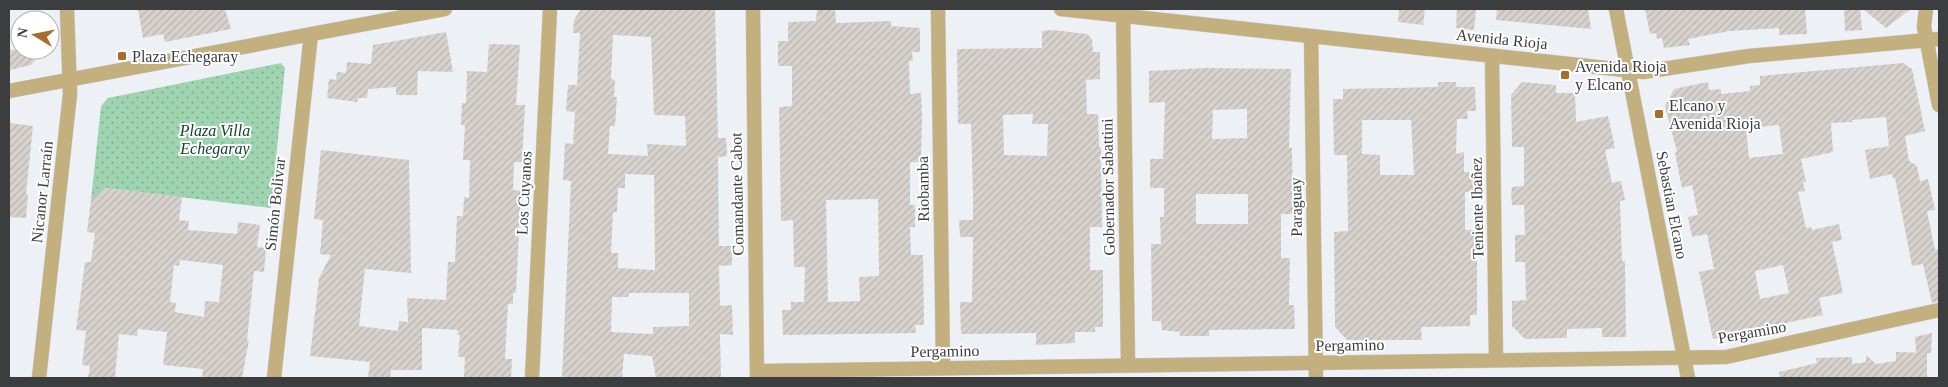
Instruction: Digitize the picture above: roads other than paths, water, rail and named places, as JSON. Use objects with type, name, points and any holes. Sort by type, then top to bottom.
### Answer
[{"type":"street","name":"Nicanor Larraín","points":[[40,378],[70,94],[67,9]]},
{"type":"street","points":[[9,91],[445,9]]},
{"type":"street","name":"Los Cuyanos","points":[[532,378],[550,9]]},
{"type":"street","name":"Comandante Cabot","points":[[753,9],[757,375]]},
{"type":"street","name":"Riobamba","points":[[938,9],[943,368]]},
{"type":"street","name":"Avenida Rioja","points":[[1061,9],[1123,12],[1311,36],[1643,72],[1749,56],[1933,41]]},
{"type":"street","name":"Sebastian Elcano","points":[[1616,9],[1688,378]]},
{"type":"street","points":[[1926,9],[1924,27],[1933,41],[1939,105]]},
{"type":"street","name":"Gobernador Sabattini","points":[[1123,12],[1128,366]]},
{"type":"street","name":"Simón Bolivar","points":[[274,378],[311,34]]},
{"type":"street","name":"Paraguay","points":[[1311,36],[1316,378]]},
{"type":"street","name":"Teniente Ibañez","points":[[1492,56],[1496,360]]},
{"type":"street","name":"Pergamino","points":[[757,375],[943,368],[1726,357],[1939,310]]},
{"type":"place","name":"Plaza Echegaray","points":[[122,56]]},
{"type":"place","name":"Avenida Rioja y Elcano","points":[[1565,75]]},
{"type":"place","name":"Elcano y Avenida Rioja","points":[[1659,114]]},
{"type":"park label","name":"Plaza Villa Echegaray","points":[[215,139]]}]
